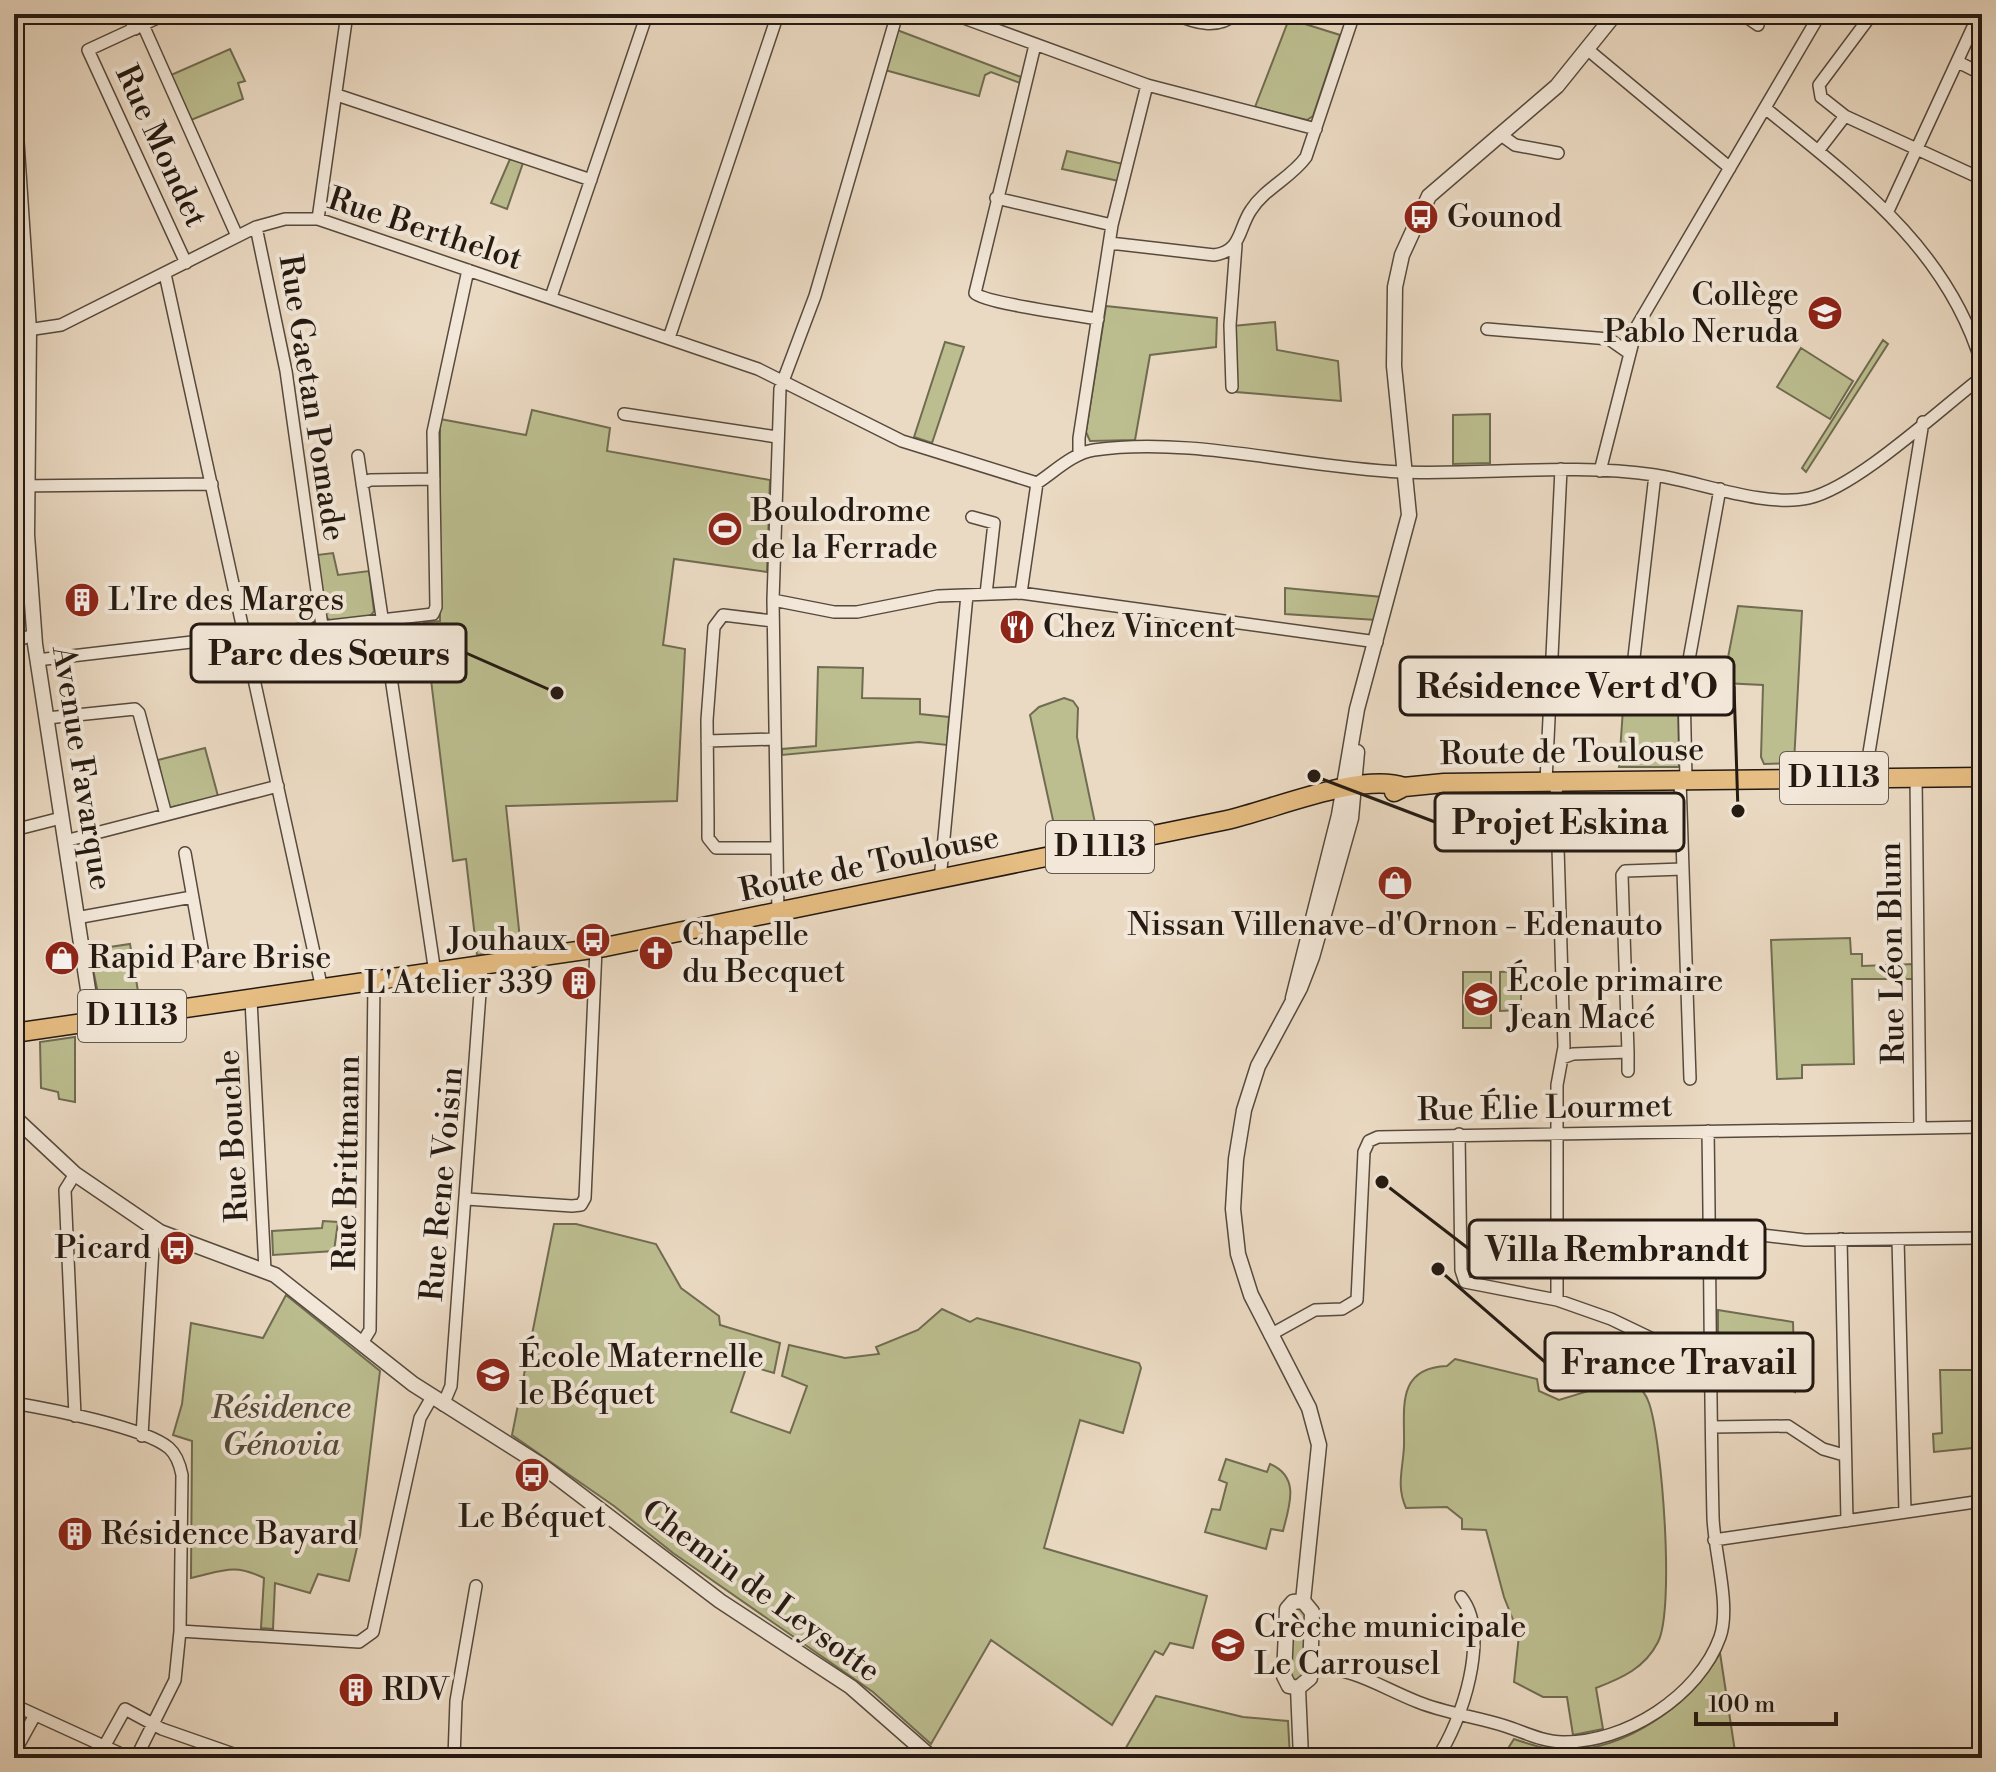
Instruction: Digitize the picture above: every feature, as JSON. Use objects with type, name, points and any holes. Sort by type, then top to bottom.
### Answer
[{"type":"main road","name":"Route de Toulouse","points":[[14,1033],[596,949],[1259,813],[1270,806],[1348,795],[1389,782],[1404,787],[1551,781],[1982,777]]},
{"type":"street","points":[[127,14],[139,27],[237,236]]},
{"type":"street","points":[[139,27],[166,14]]},
{"type":"street","points":[[318,219],[347,14]]},
{"type":"street","points":[[551,297],[647,14]]},
{"type":"street","points":[[669,338],[778,14]]},
{"type":"street","points":[[778,914],[773,600],[777,437],[782,379],[815,296],[897,14]]},
{"type":"street","points":[[953,14],[1147,85],[1316,129]]},
{"type":"street","points":[[1175,14],[1209,24],[1228,20],[1236,14]]},
{"type":"street","points":[[1232,387],[1230,325],[1236,245],[1257,201],[1295,172],[1306,157],[1354,14]]},
{"type":"street","points":[[1303,1601],[1293,1602],[1287,1609],[1285,1679],[1289,1686],[1298,1688],[1308,1682],[1310,1666],[1312,1612],[1303,1601],[1319,1445],[1309,1408],[1251,1295],[1238,1254],[1233,1209],[1236,1159],[1244,1110],[1258,1066],[1293,998],[1348,795],[1363,696],[1409,515],[1393,336],[1395,287],[1402,255],[1429,196],[1557,86],[1615,14]]},
{"type":"street","points":[[1742,14],[1758,25]]},
{"type":"street","points":[[1600,471],[1637,326],[1820,14]]},
{"type":"street","points":[[1872,14],[1819,85],[1821,97],[1845,116],[1982,179]]},
{"type":"street","points":[[1888,211],[1958,62],[1976,37],[1979,14]]},
{"type":"street","name":"Rue Mondet","points":[[139,27],[88,50],[186,263]]},
{"type":"street","points":[[1035,45],[975,293],[978,297],[1009,305],[1041,307],[1098,319]]},
{"type":"street","points":[[1587,49],[1730,168]]},
{"type":"street","points":[[1958,62],[1982,74]]},
{"type":"street","points":[[1079,453],[1112,225],[1147,85]]},
{"type":"street","points":[[337,95],[591,180]]},
{"type":"street","name":"Avenue Favarque","points":[[14,104],[22,331],[20,485],[37,660],[93,1022]]},
{"type":"street","points":[[1765,108],[1888,211],[1945,279],[1977,328],[1982,365]]},
{"type":"street","points":[[1818,151],[1845,116]]},
{"type":"street","points":[[1501,135],[1515,145],[1558,153]]},
{"type":"street","points":[[996,198],[1112,225]]},
{"type":"street","name":"Rue Berthelot","points":[[22,331],[61,325],[256,227],[285,219],[318,219],[782,379],[853,419],[902,441],[1037,483]]},
{"type":"street","name":"Rue Gaetan Pomade","points":[[256,227],[286,371],[322,626]]},
{"type":"street","points":[[1110,243],[1214,255],[1226,253],[1236,245]]},
{"type":"street","points":[[37,660],[429,616],[435,611],[433,432],[468,270]]},
{"type":"street","points":[[165,274],[247,636],[322,989]]},
{"type":"street","points":[[1487,329],[1609,339],[1629,353]]},
{"type":"street","points":[[1021,593],[1037,483],[1079,453],[1107,449],[1185,450],[1407,472],[1600,471],[1655,475],[1783,500],[1819,495],[1868,466],[1982,377]]},
{"type":"street","points":[[624,414],[777,437]]},
{"type":"street","points":[[1865,777],[1923,422]]},
{"type":"street","points":[[358,456],[435,973]]},
{"type":"street","points":[[1554,1300],[1557,1085],[1562,1058],[1551,781],[1561,469]]},
{"type":"street","points":[[1655,475],[1633,666],[1636,678],[1645,685],[1684,687]]},
{"type":"street","points":[[362,484],[364,480],[434,479]]},
{"type":"street","points":[[20,485],[144,487],[212,484]]},
{"type":"street","points":[[1690,1079],[1683,869],[1684,687],[1720,489]]},
{"type":"street","points":[[972,517],[994,523],[986,594]]},
{"type":"street","points":[[773,600],[834,612],[857,612],[926,598],[1021,593],[1377,642]]},
{"type":"street","points":[[940,880],[967,595]]},
{"type":"street","points":[[773,621],[723,615],[717,619],[707,741],[709,842],[720,849],[776,848]]},
{"type":"street","points":[[14,641],[34,635]]},
{"type":"street","points":[[47,718],[135,709],[139,713],[166,815]]},
{"type":"street","points":[[707,741],[775,739]]},
{"type":"street","name":"Rue Léon Blum","points":[[1916,777],[1920,1128]]},
{"type":"street","points":[[65,841],[278,786]]},
{"type":"street","points":[[14,830],[61,818]]},
{"type":"street","points":[[185,853],[204,960]]},
{"type":"street","points":[[1628,1071],[1622,875],[1625,871],[1683,869]]},
{"type":"street","points":[[76,918],[192,897]]},
{"type":"street","points":[[467,1199],[572,1206],[581,1205],[585,1198],[596,949]]},
{"type":"street","name":"Rue Rene Voisin","points":[[180,1631],[359,1642],[373,1632],[420,1418],[451,1388],[482,966]]},
{"type":"street","name":"Rue Brittmann","points":[[362,1343],[370,1330],[374,981]]},
{"type":"street","name":"Rue Bouche","points":[[251,1000],[265,1270]]},
{"type":"street","points":[[1562,1058],[1573,1054],[1628,1052]]},
{"type":"street","name":"Chemin de Leysotte","points":[[14,1117],[75,1174],[160,1232],[265,1270],[437,1401],[455,1419],[508,1456],[552,1476],[771,1637],[851,1687],[932,1758]]},
{"type":"street","name":"Rue Élie Lourmet","points":[[1270,1335],[1315,1310],[1342,1309],[1357,1300],[1364,1152],[1369,1141],[1378,1137],[1982,1127]]},
{"type":"street","points":[[1310,1666],[1369,1678],[1418,1702],[1541,1739],[1566,1742],[1613,1732],[1665,1705],[1704,1668],[1721,1634],[1723,1609],[1714,1540],[1708,1131]]},
{"type":"street","points":[[1459,1134],[1463,1280],[1554,1300],[1654,1338],[1711,1367]]},
{"type":"street","points":[[75,1174],[65,1190],[75,1416]]},
{"type":"street","points":[[1709,1229],[1787,1239],[1982,1238]]},
{"type":"street","points":[[142,1436],[153,1247],[160,1232]]},
{"type":"street","points":[[1841,1239],[1847,1521]]},
{"type":"street","points":[[1898,1239],[1905,1512]]},
{"type":"street","points":[[14,1403],[75,1416],[142,1436],[171,1449],[179,1461],[182,1475],[180,1631],[175,1680],[133,1758],[14,1705]]},
{"type":"street","points":[[1712,1427],[1788,1426],[1823,1449],[1844,1455]]},
{"type":"street","points":[[1714,1540],[1982,1501]]},
{"type":"street","points":[[454,1758],[456,1701],[476,1586]]},
{"type":"street","points":[[1437,1758],[1473,1666],[1475,1641],[1470,1607],[1461,1597]]},
{"type":"street","points":[[1298,1688],[1301,1758]]},
{"type":"street","points":[[105,1745],[125,1709],[155,1722],[162,1729],[245,1758]]},
{"type":"street","points":[[14,1753],[35,1715]]},
{"type":"green space","points":[[1289,19],[1340,35],[1313,116],[1307,120],[1255,107]]},
{"type":"green space","points":[[897,30],[1021,77],[1020,83],[991,72],[985,75],[979,96],[885,70]]},
{"type":"green space","points":[[230,49],[245,81],[238,83],[243,99],[191,120],[171,75]]},
{"type":"green space","points":[[1067,151],[1123,164],[1119,181],[1062,169]]},
{"type":"green space","points":[[510,159],[523,163],[507,209],[491,203]]},
{"type":"green space","points":[[1106,306],[1217,318],[1216,347],[1150,355],[1135,440],[1090,441],[1086,432]]},
{"type":"green space","points":[[1275,322],[1277,350],[1338,361],[1341,401],[1236,392],[1233,326]]},
{"type":"green space","points":[[1883,340],[1888,344],[1806,472],[1802,468]]},
{"type":"green space","points":[[945,342],[964,347],[932,443],[914,437]]},
{"type":"green space","points":[[1801,348],[1853,381],[1830,419],[1777,387]]},
{"type":"green space","points":[[532,410],[610,428],[607,451],[770,480],[767,572],[674,559],[663,645],[685,649],[677,801],[506,806],[521,949],[477,955],[466,859],[453,861],[424,622],[440,621],[440,419],[526,435]]},
{"type":"green space","points":[[1490,414],[1490,463],[1453,464],[1453,415]]},
{"type":"green space","points":[[333,553],[338,575],[369,571],[374,611],[369,618],[332,622],[326,617],[317,555]]},
{"type":"green space","points":[[1285,588],[1382,597],[1376,620],[1285,614]]},
{"type":"green space","points":[[1738,606],[1802,611],[1794,763],[1764,764],[1761,757],[1763,685],[1723,683]]},
{"type":"green space","points":[[818,667],[863,668],[862,698],[920,699],[920,714],[949,717],[947,745],[919,742],[782,755],[782,749],[816,746]]},
{"type":"green space","points":[[1624,694],[1671,694],[1678,701],[1679,767],[1619,767]]},
{"type":"green space","points":[[1064,698],[1073,701],[1078,708],[1077,737],[1095,823],[1089,825],[1091,836],[1058,843],[1030,715],[1039,707]]},
{"type":"green space","points":[[205,748],[218,796],[168,808],[158,760]]},
{"type":"green space","points":[[1850,938],[1851,954],[1862,954],[1862,966],[1914,964],[1914,979],[1852,979],[1854,1064],[1802,1065],[1802,1078],[1777,1079],[1771,940]]},
{"type":"green space","points":[[130,944],[140,1003],[101,1008],[89,950]]},
{"type":"green space","points":[[1521,971],[1521,1010],[1500,1011],[1500,972]]},
{"type":"green space","points":[[1463,972],[1491,972],[1491,1028],[1463,1028]]},
{"type":"green space","points":[[75,1037],[75,1102],[59,1099],[58,1092],[41,1088],[40,1042]]},
{"type":"green space","points":[[323,1221],[338,1222],[334,1251],[273,1255],[272,1231],[322,1228]]},
{"type":"green space","points":[[554,1224],[576,1224],[656,1244],[681,1288],[719,1316],[720,1325],[780,1343],[774,1373],[747,1365],[731,1412],[790,1433],[807,1386],[782,1376],[789,1345],[845,1358],[879,1354],[876,1347],[918,1330],[942,1309],[970,1322],[977,1318],[1139,1363],[1141,1368],[1123,1433],[1080,1420],[1044,1548],[1207,1596],[1193,1648],[1170,1643],[1163,1655],[1155,1651],[1112,1725],[991,1640],[931,1744],[873,1692],[673,1553],[614,1506],[512,1435]]},
{"type":"green space","name":"Résidence Génovia","points":[[286,1295],[380,1371],[360,1535],[349,1581],[318,1574],[310,1593],[275,1583],[273,1629],[261,1628],[264,1578],[236,1570],[191,1578],[192,1441],[173,1435],[182,1404],[191,1323],[263,1338]]},
{"type":"green space","points":[[1718,1310],[1793,1322],[1795,1392],[1718,1352]]},
{"type":"green space","points":[[1455,1359],[1537,1379],[1539,1391],[1559,1400],[1605,1386],[1612,1375],[1635,1384],[1649,1403],[1658,1451],[1665,1524],[1666,1596],[1663,1624],[1653,1651],[1640,1665],[1596,1688],[1603,1729],[1573,1735],[1567,1697],[1543,1697],[1514,1682],[1519,1635],[1504,1597],[1486,1530],[1462,1529],[1462,1519],[1447,1507],[1406,1508],[1401,1485],[1406,1393],[1418,1374],[1447,1366]]},
{"type":"green space","points":[[1940,1370],[1982,1370],[1982,1447],[1934,1452],[1933,1434],[1942,1433]]},
{"type":"green space","points":[[1226,1459],[1267,1472],[1270,1464],[1286,1476],[1290,1501],[1283,1531],[1271,1529],[1266,1549],[1205,1532],[1212,1509],[1220,1510],[1227,1483],[1219,1480]]},
{"type":"green space","points":[[1301,1607],[1306,1614],[1302,1678],[1291,1681],[1293,1609]]},
{"type":"green space","points":[[1720,1653],[1736,1758],[1502,1758],[1514,1739],[1544,1748],[1586,1749],[1632,1734],[1653,1722],[1692,1690]]},
{"type":"green space","points":[[1156,1696],[1243,1717],[1288,1721],[1290,1758],[1120,1758]]},
{"type":"place","name":"Gounod","points":[[1421,217]]},
{"type":"place","name":"Collège Pablo Neruda","points":[[1825,313]]},
{"type":"place","name":"Boulodrome de la Ferrade","points":[[725,529]]},
{"type":"place","name":"L'Ire des Marges","points":[[82,600]]},
{"type":"place","name":"Chez Vincent","points":[[1017,627]]},
{"type":"place","name":"Parc des Sœurs","points":[[557,693]]},
{"type":"place","name":"Projet Eskina","points":[[1314,776]]},
{"type":"place","name":"Résidence Vert d'O","points":[[1738,811]]},
{"type":"place","name":"Nissan Villenave-d'Ornon - Edenauto","points":[[1395,883]]},
{"type":"place","name":"Jouhaux","points":[[593,940]]},
{"type":"place","name":"Chapelle du Becquet","points":[[656,953]]},
{"type":"place","name":"Rapid Pare Brise","points":[[62,958]]},
{"type":"place","name":"L'Atelier 339","points":[[579,983]]},
{"type":"place","name":"École primaire Jean Macé","points":[[1481,999]]},
{"type":"place","name":"Villa Rembrandt","points":[[1382,1182]]},
{"type":"place","name":"Picard","points":[[177,1248]]},
{"type":"place","name":"France Travail","points":[[1438,1269]]},
{"type":"place","name":"École Maternelle le Béquet","points":[[493,1375]]},
{"type":"place","name":"Le Béquet","points":[[532,1475]]},
{"type":"place","name":"Résidence Bayard","points":[[75,1534]]},
{"type":"place","name":"Crèche municipale Le Carrousel","points":[[1228,1645]]},
{"type":"place","name":"RDV","points":[[356,1690]]}]
